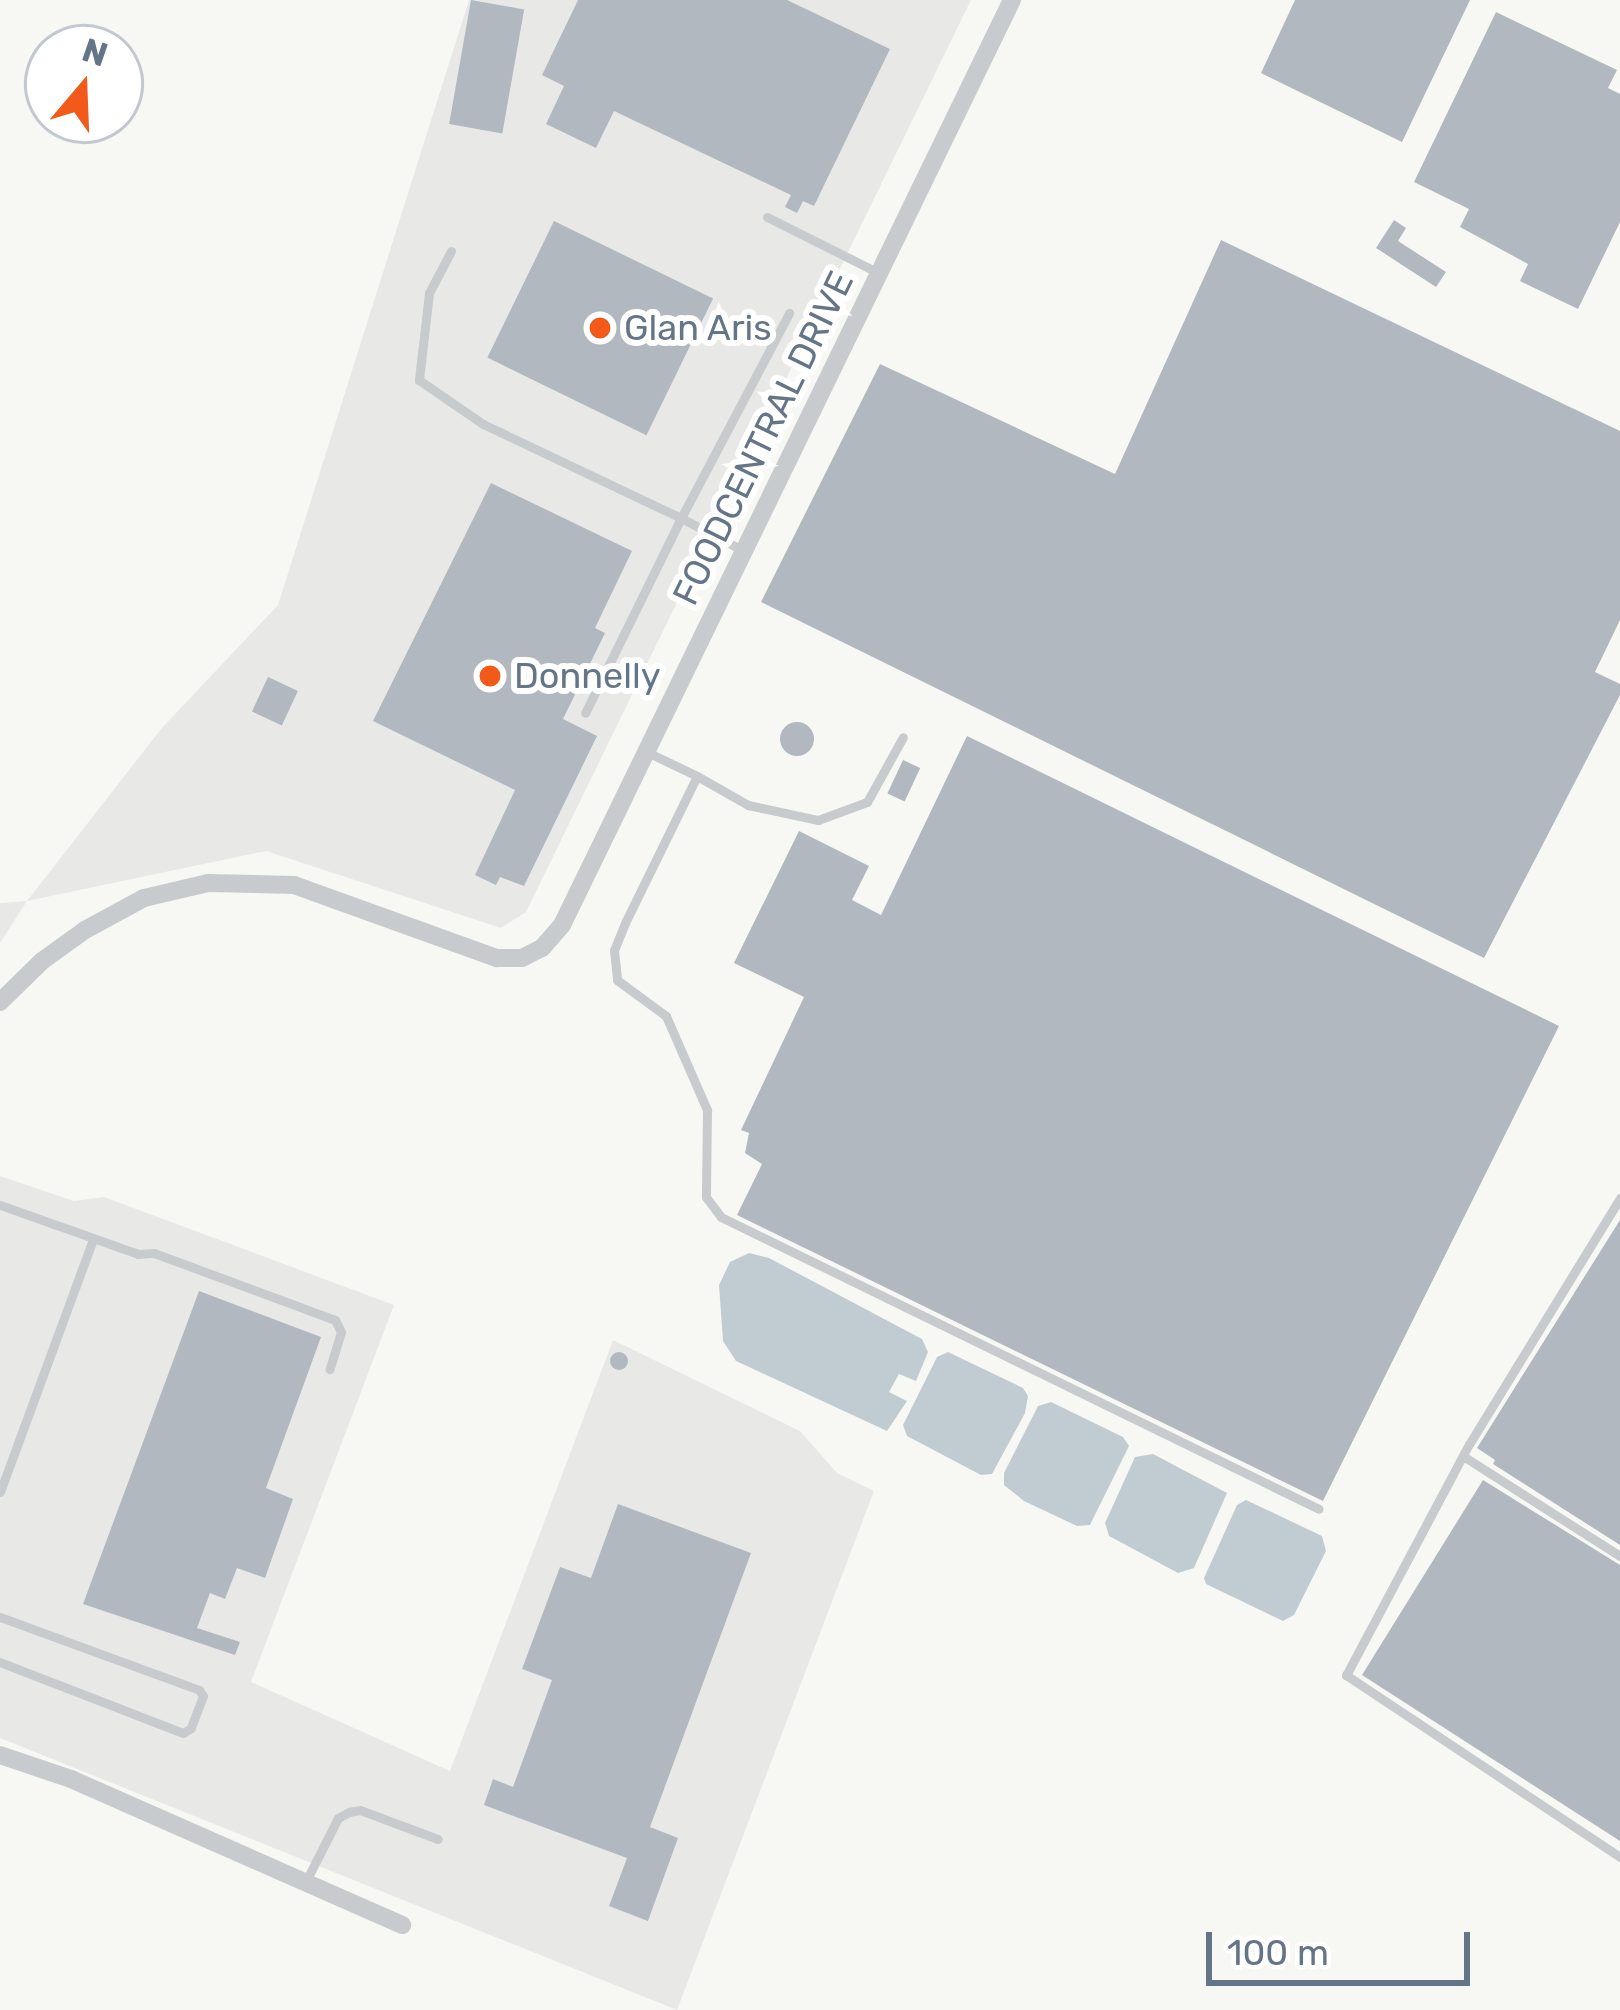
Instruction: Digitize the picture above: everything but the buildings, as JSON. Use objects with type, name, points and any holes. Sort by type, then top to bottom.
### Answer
[{"type":"street","name":"FOODCENTRAL DRIVE","points":[[2,997],[42,961],[105,919],[144,898],[208,883],[294,885],[468,950],[522,958],[542,948],[562,925],[1012,0]]},
{"type":"street","points":[[0,1754],[71,1779],[402,1925]]},
{"type":"lane","points":[[767,217],[879,273]]},
{"type":"lane","points":[[451,251],[429,293],[419,380],[483,424],[744,551]]},
{"type":"lane","points":[[585,712],[789,313]]},
{"type":"lane","points":[[647,752],[748,805],[818,820],[867,802],[903,737]]},
{"type":"lane","points":[[697,776],[614,950],[617,980],[666,1016],[707,1110],[706,1197],[721,1216],[1319,1509]]},
{"type":"lane","points":[[1620,1198],[1462,1456],[1346,1675],[1620,1857]]},
{"type":"lane","points":[[0,1205],[138,1254],[154,1253],[335,1320],[341,1332],[330,1370]]},
{"type":"lane","points":[[0,1492],[93,1239]]},
{"type":"lane","points":[[1462,1456],[1620,1556]]},
{"type":"lane","points":[[0,1617],[199,1690],[203,1696],[191,1728],[183,1733],[0,1662]]},
{"type":"lane","points":[[305,1883],[338,1818],[349,1812],[360,1810],[438,1839]]},
{"type":"shaded area","points":[[469,0],[971,0],[526,912],[501,928],[266,851],[27,901],[161,729],[278,605]]},
{"type":"shaded area","points":[[27,901],[0,943],[0,903]]},
{"type":"shaded area","points":[[0,1176],[74,1201],[104,1197],[394,1305],[251,1682],[450,1771],[613,1340],[800,1431],[837,1473],[874,1491],[677,2010],[0,1738]]},
{"type":"shaded area","points":[[749,1253],[769,1258],[922,1339],[928,1352],[916,1381],[899,1374],[889,1392],[907,1401],[887,1431],[736,1361],[723,1341],[719,1285],[730,1262]]},
{"type":"shaded area","points":[[948,1352],[1023,1388],[1028,1396],[1025,1413],[992,1474],[981,1475],[907,1436],[903,1425],[937,1357]]},
{"type":"shaded area","points":[[1051,1402],[1123,1437],[1129,1446],[1090,1525],[1077,1526],[1024,1501],[1004,1485],[1004,1473],[1038,1406]]},
{"type":"shaded area","points":[[1153,1454],[1227,1493],[1194,1568],[1178,1573],[1109,1536],[1105,1523],[1135,1457]]},
{"type":"shaded area","points":[[1246,1500],[1322,1536],[1326,1551],[1294,1615],[1283,1621],[1206,1584],[1204,1578],[1237,1505]]},
{"type":"place","name":"Glan Aris","points":[[600,328]]},
{"type":"place","name":"Donnelly","points":[[490,676]]}]
